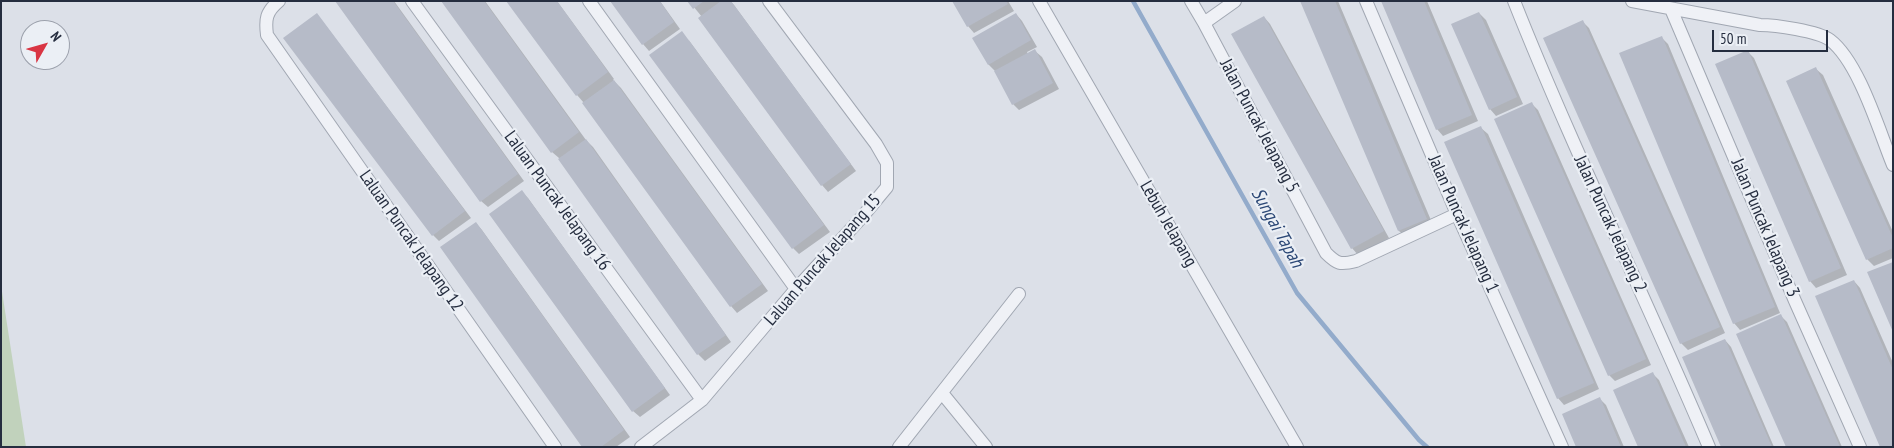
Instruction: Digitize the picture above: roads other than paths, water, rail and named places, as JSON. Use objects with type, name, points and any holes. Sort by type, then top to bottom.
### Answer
[{"type":"street","name":"Laluan Puncak Jelapang 12","points":[[279,1],[270,9],[266,22],[267,35],[555,447]]},
{"type":"street","name":"Laluan Puncak Jelapang 16","points":[[412,1],[702,400]]},
{"type":"street","points":[[589,1],[796,289]]},
{"type":"street","name":"Laluan Puncak Jelapang 15","points":[[642,447],[702,400],[796,289],[887,187],[887,163],[876,144],[769,1]]},
{"type":"street","name":"Lebuh Jelapang","points":[[1039,1],[1297,447]]},
{"type":"street","name":"Jalan Puncak Jelapang 5","points":[[1191,1],[1326,253],[1336,262],[1345,264],[1356,261],[1457,214]]},
{"type":"street","points":[[1204,23],[1235,1]]},
{"type":"street","name":"Jalan Puncak Jelapang 1","points":[[1366,1],[1457,214],[1562,447]]},
{"type":"street","name":"Jalan Puncak Jelapang 2","points":[[1514,1],[1549,90],[1668,349],[1709,447]]},
{"type":"street","points":[[1632,1],[1760,25],[1777,25],[1829,39],[1843,53],[1857,75],[1893,165]]},
{"type":"street","name":"Jalan Puncak Jelapang 3","points":[[1671,9],[1795,301],[1860,447]]},
{"type":"street","points":[[899,447],[1019,294]]},
{"type":"street","points":[[942,393],[986,447]]},
{"type":"waterway","name":"Sungai Tapah","points":[[1133,1],[1297,293],[1419,440],[1427,447]]}]
